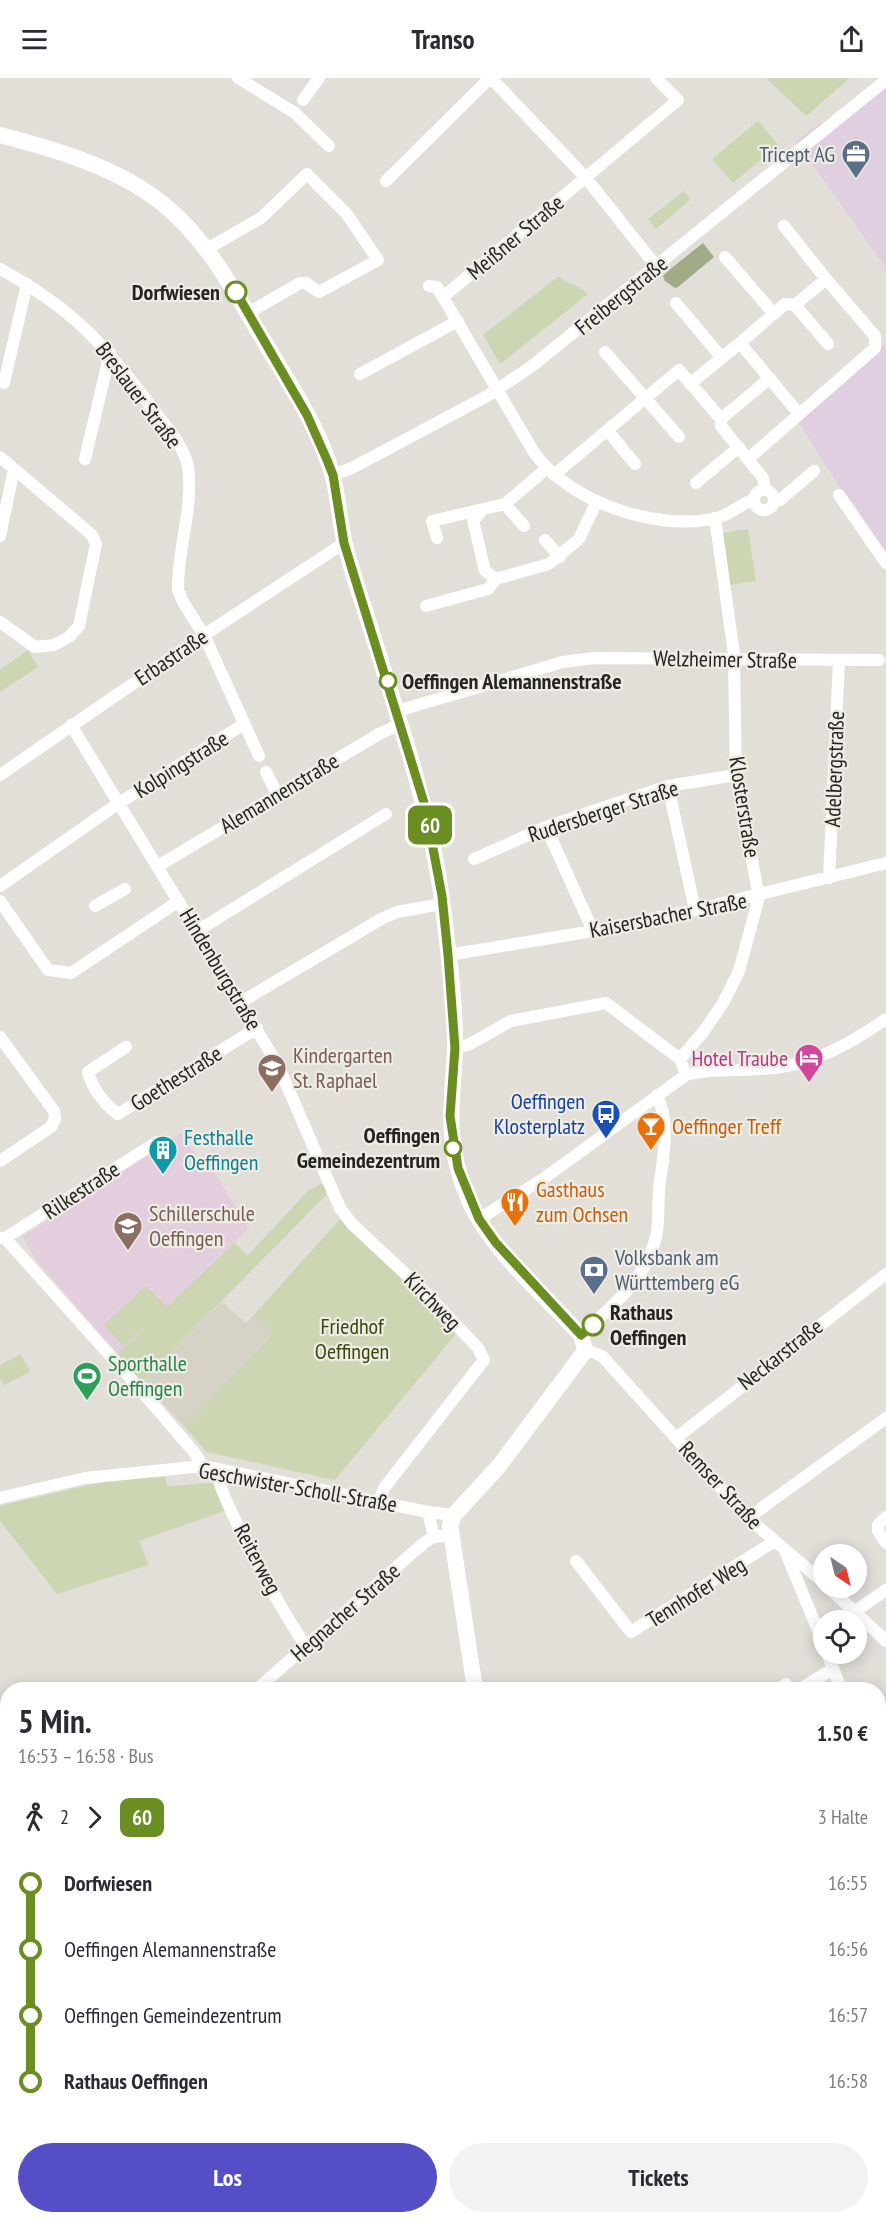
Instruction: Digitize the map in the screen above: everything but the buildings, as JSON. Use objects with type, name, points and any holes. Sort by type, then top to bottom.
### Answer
[{"type":"street","points":[[238,78],[295,113],[329,146]]},
{"type":"street","points":[[303,100],[319,78]]},
{"type":"street","name":"Meißner Straße","points":[[386,181],[490,78],[586,178],[656,266]]},
{"type":"street","points":[[586,178],[678,100],[657,78]]},
{"type":"street","name":"Freibergstraße","points":[[333,475],[352,468],[497,389],[532,366],[886,80]]},
{"type":"street","points":[[0,135],[105,169],[136,184],[165,206],[205,250],[248,313],[307,415],[333,475],[344,543],[399,717],[432,835],[448,955],[455,1048],[450,1116],[453,1148],[463,1184],[479,1219],[496,1243],[583,1342]]},
{"type":"street","points":[[205,250],[261,218],[307,174],[346,213],[378,260],[319,292],[306,283],[300,283],[248,313]]},
{"type":"street","name":"Meißner Straße","points":[[443,297],[586,178]]},
{"type":"street","points":[[748,459],[875,348],[875,336],[784,226]]},
{"type":"street","points":[[725,257],[774,314]]},
{"type":"street","name":"Breslauer Straße","points":[[0,269],[27,284],[72,315],[110,353],[183,453],[188,481],[178,590],[183,602],[204,634],[259,756]]},
{"type":"street","points":[[795,305],[826,279]]},
{"type":"street","points":[[4,383],[27,284]]},
{"type":"street","points":[[429,286],[437,287],[497,389],[550,472],[572,489],[597,501],[649,519],[669,522],[715,518],[729,514],[754,499],[759,490],[770,492],[774,501]]},
{"type":"street","points":[[676,303],[722,358]]},
{"type":"street","points":[[690,384],[785,304],[795,305],[828,344]]},
{"type":"street","points":[[360,374],[458,321]]},
{"type":"street","points":[[740,343],[798,414]]},
{"type":"street","points":[[605,352],[679,437]]},
{"type":"street","points":[[85,459],[110,353]]},
{"type":"street","points":[[437,538],[432,521],[505,504],[608,431],[679,370],[721,419],[721,426],[763,478],[765,490]]},
{"type":"street","points":[[721,419],[770,378]]},
{"type":"street","points":[[608,431],[635,464]]},
{"type":"street","points":[[696,483],[740,447]]},
{"type":"street","points":[[0,457],[92,535],[96,544],[80,626],[69,637],[54,645],[35,647],[0,622]]},
{"type":"street","points":[[0,536],[14,469]]},
{"type":"street","points":[[754,499],[755,504],[764,509],[772,505],[774,501],[780,500],[814,471]]},
{"type":"street","points":[[839,495],[886,563]]},
{"type":"street","points":[[426,606],[488,589],[496,579],[549,564],[579,539],[597,501]]},
{"type":"street","points":[[505,504],[524,525]]},
{"type":"street","points":[[484,509],[473,520],[485,571],[496,579]]},
{"type":"street","name":"Klosterstraße","points":[[680,1059],[704,1031],[740,971],[759,897],[736,775],[734,657],[715,518]]},
{"type":"street","points":[[546,540],[560,556]]},
{"type":"street","name":"Erbastraße","points":[[0,775],[204,634],[344,543]]},
{"type":"street","name":"Welzheimer Straße","points":[[399,717],[563,662],[615,658],[734,657],[879,660]]},
{"type":"street","name":"Adelbergstraße","points":[[829,878],[839,660]]},
{"type":"street","name":"Alemannenstraße","points":[[158,866],[379,734],[399,717]]},
{"type":"street","name":"Kolpingstraße","points":[[0,886],[119,803],[244,724]]},
{"type":"street","name":"Hindenburgstraße","points":[[71,725],[278,1065],[340,1208],[378,1248]]},
{"type":"street","points":[[266,772],[277,794]]},
{"type":"street","name":"Rudersberger Straße","points":[[474,859],[546,827],[668,786],[736,775]]},
{"type":"street","points":[[668,786],[695,910]]},
{"type":"street","points":[[197,931],[386,814]]},
{"type":"street","points":[[546,827],[593,931]]},
{"type":"street","name":"Kaisersbacher Straße","points":[[448,955],[593,931],[759,897],[886,863]]},
{"type":"street","points":[[95,906],[125,889]]},
{"type":"street","points":[[0,901],[48,969],[71,973],[179,901]]},
{"type":"street","points":[[241,1002],[383,918],[397,912],[442,904]]},
{"type":"street","points":[[455,1048],[468,1046],[510,1021],[606,1003],[680,1059],[686,1076]]},
{"type":"street","points":[[479,1219],[543,1179],[686,1076],[704,1071],[766,1069],[800,1063],[838,1049],[886,1019]]},
{"type":"street","name":"Goethestraße","points":[[126,1047],[88,1071],[91,1082],[109,1107],[118,1114],[257,1028]]},
{"type":"street","points":[[0,1161],[51,1127],[55,1119],[54,1111],[2,1045]]},
{"type":"street","points":[[442,1536],[454,1515],[498,1466],[583,1342],[635,1282],[652,1250],[659,1217],[666,1131],[663,1108],[657,1095]]},
{"type":"street","name":"Rilkestraße","points":[[2,1238],[157,1142]]},
{"type":"street","points":[[2,1238],[139,1388],[194,1452],[203,1466]]},
{"type":"street","name":"Kirchweg","points":[[378,1248],[445,1313],[478,1348],[484,1360],[384,1488],[379,1501]]},
{"type":"street","name":"Neckarstraße","points":[[676,1438],[886,1274]]},
{"type":"street","name":"Remser Straße","points":[[583,1342],[602,1356],[748,1518],[780,1545],[813,1620]]},
{"type":"street","points":[[748,1518],[886,1418]]},
{"type":"street","name":"Geschwister-Scholl-Straße","points":[[0,1498],[85,1478],[203,1466],[428,1512],[454,1515]]},
{"type":"street","name":"Reiterweg","points":[[216,1469],[217,1478],[238,1522],[307,1647]]},
{"type":"street","points":[[428,1512],[442,1536],[473,1682]]},
{"type":"street","points":[[886,1517],[878,1525],[878,1531],[886,1543]]},
{"type":"street","name":"Hegnacher Straße","points":[[265,1682],[442,1536]]},
{"type":"street","points":[[780,1545],[813,1574]]},
{"type":"street","name":"Tennhofer Weg","points":[[576,1561],[631,1632],[780,1545]]},
{"type":"street","points":[[857,1610],[886,1590]]},
{"type":"street","points":[[839,1598],[852,1610]]},
{"type":"street","points":[[867,1624],[886,1641]]},
{"type":"street","points":[[831,1664],[838,1682]]},
{"type":"street","points":[[812,1682],[833,1669]]},
{"type":"shaded area","points":[[886,78],[886,268],[796,141]]},
{"type":"shaded area","points":[[886,343],[886,555],[856,514],[797,419]]},
{"type":"shaded area","name":"Schillerschule Oeffingen","points":[[181,1133],[201,1163],[204,1166],[209,1164],[249,1228],[118,1354],[36,1260],[23,1237]]},
{"type":"shaded area","points":[[222,1302],[246,1323],[254,1315],[274,1333],[184,1426],[142,1382]]},
{"type":"green space","points":[[766,78],[847,78],[849,79],[806,116]]},
{"type":"green space","points":[[758,121],[778,145],[733,183],[712,159]]},
{"type":"green space","points":[[684,191],[690,200],[656,229],[648,219]]},
{"type":"green space","points":[[703,243],[714,257],[678,287],[675,288],[665,281],[663,276],[668,271]]},
{"type":"green space","points":[[559,276],[588,294],[500,364],[483,335]]},
{"type":"green space","points":[[748,529],[756,581],[730,585],[723,533]]},
{"type":"green space","points":[[28,650],[38,667],[0,692],[0,670]]},
{"type":"green space","points":[[323,1183],[328,1193],[142,1382],[118,1354],[157,1316],[123,1346],[104,1325],[146,1286],[167,1307],[235,1242],[247,1256],[309,1190]]},
{"type":"green space","name":"Friedhof Oeffingen","points":[[340,1219],[423,1297],[455,1335],[335,1480],[207,1452],[184,1426],[273,1334],[254,1315]]},
{"type":"green space","points":[[21,1354],[30,1372],[4,1385],[0,1378],[0,1365]]},
{"type":"green space","points":[[165,1477],[167,1486],[214,1483],[227,1510],[139,1541],[149,1565],[57,1594],[0,1521],[0,1506],[111,1480]]},
{"type":"bus line","name":"60","points":[[236,292],[307,415],[333,475],[344,543],[425,806],[444,912],[455,1048],[450,1116],[453,1148],[463,1184],[479,1219],[496,1243],[552,1304],[581,1335],[593,1325]]},
{"type":"place","name":"Tricept AG","points":[[856,180]]},
{"type":"place","name":"Dorfwiesen","points":[[236,292]]},
{"type":"place","name":"Oeffingen Alemannenstraße","points":[[388,681]]},
{"type":"place","name":"Hotel Traube","points":[[809,1084]]},
{"type":"place","name":"Kindergarten St. Raphael","points":[[272,1094]]},
{"type":"place","name":"Oeffingen Klosterplatz","points":[[606,1140]]},
{"type":"place","name":"Oeffingen Gemeindezentrum","points":[[453,1148]]},
{"type":"place","name":"Oeffinger Treff","points":[[651,1152]]},
{"type":"place","name":"Festhalle Oeffingen","points":[[163,1176]]},
{"type":"place","name":"Gasthaus zum Ochsen","points":[[515,1228]]},
{"type":"place","name":"Schillerschule Oeffingen","points":[[128,1252]]},
{"type":"place","name":"Volksbank am Württemberg eG","points":[[594,1296]]},
{"type":"place","name":"Rathaus Oeffingen","points":[[593,1325]]},
{"type":"place","name":"Sporthalle Oeffingen","points":[[87,1402]]}]
